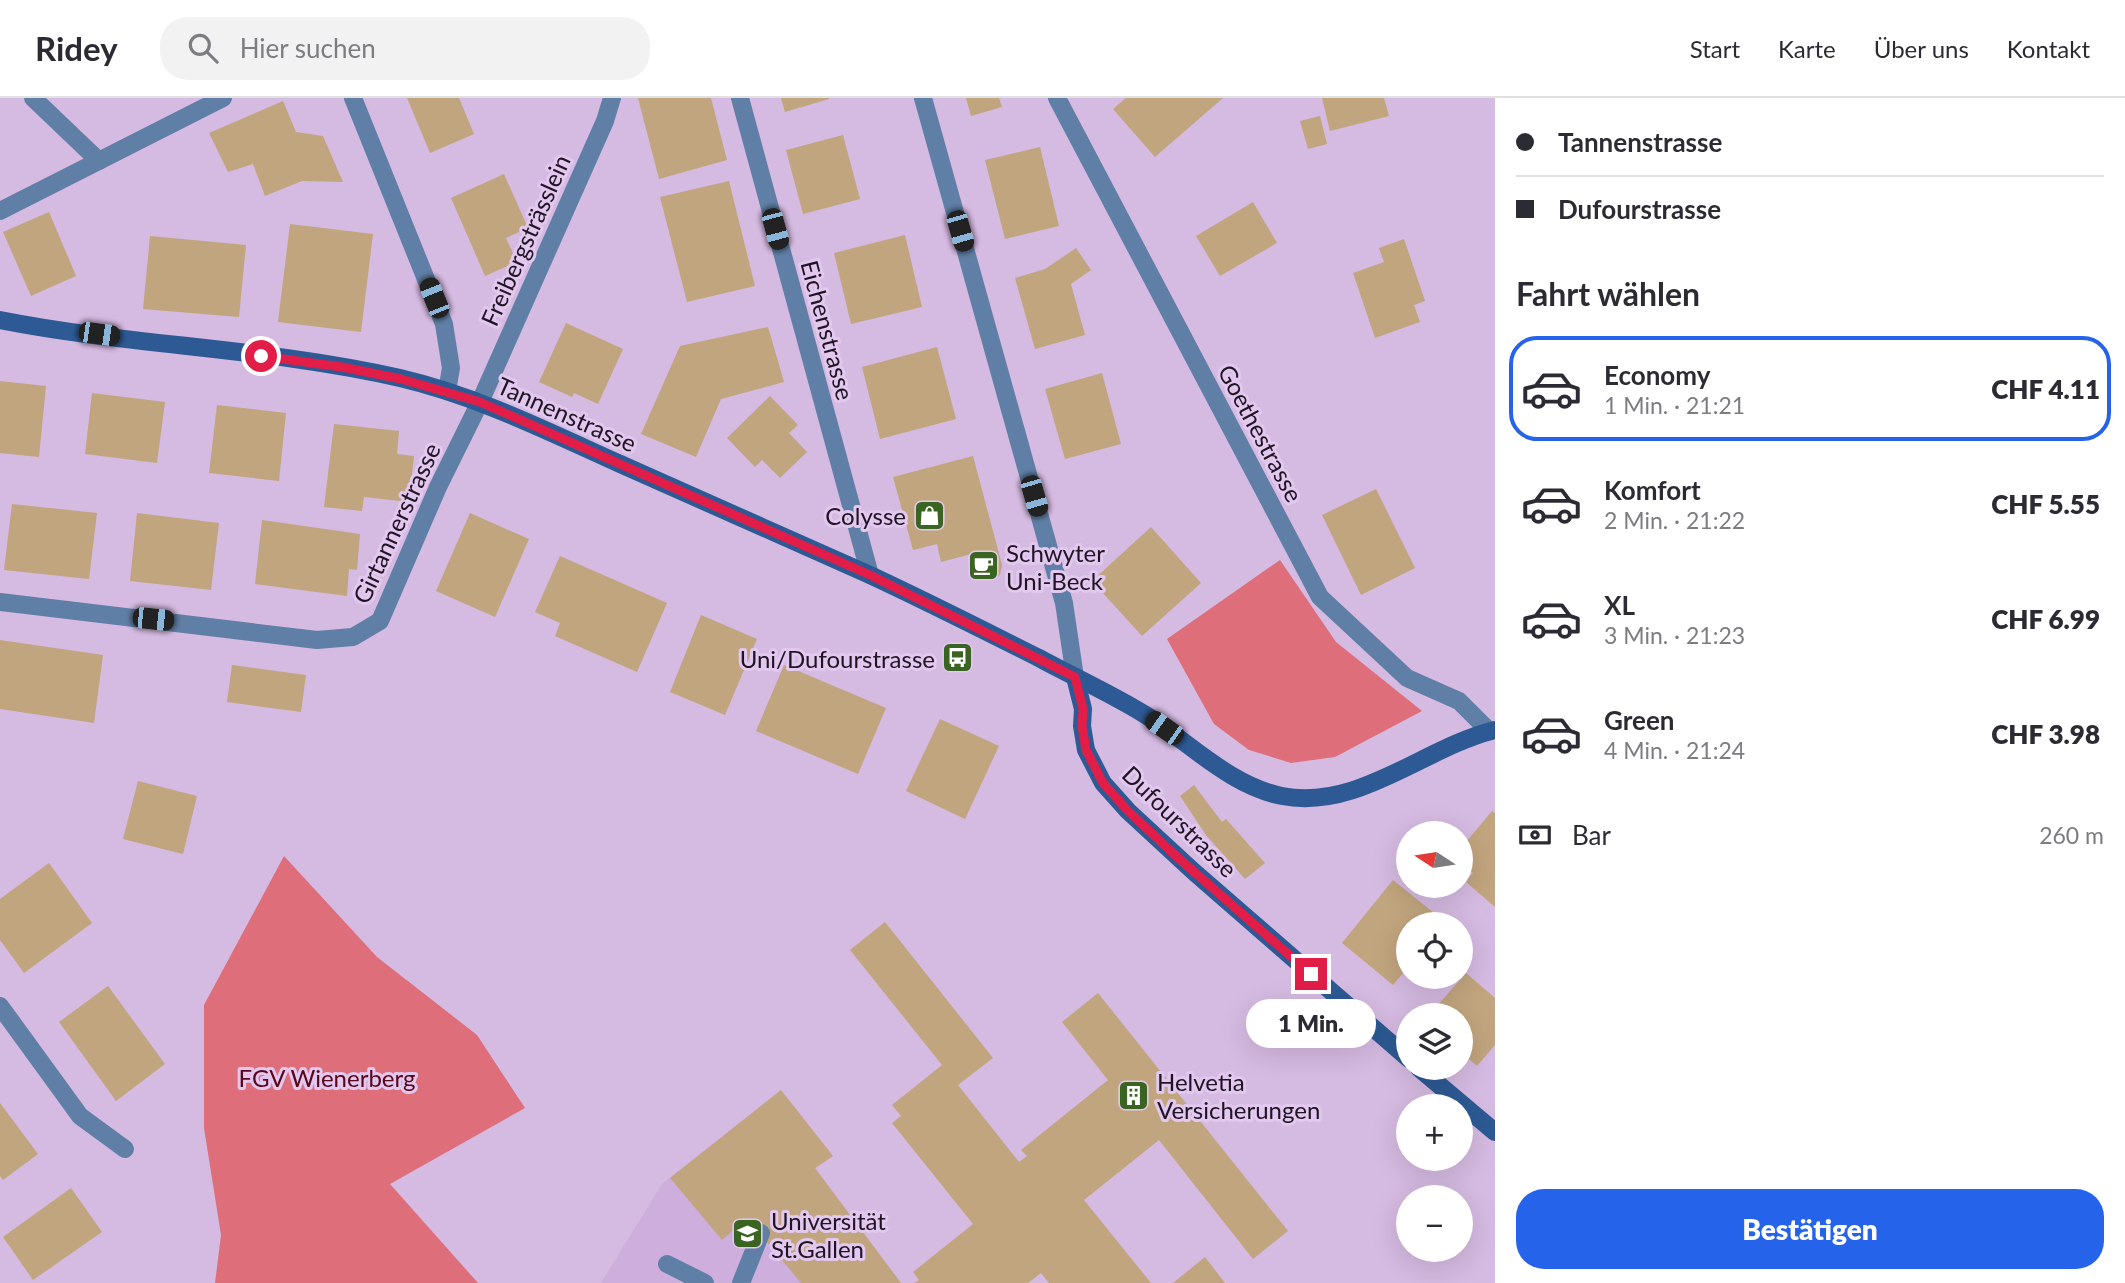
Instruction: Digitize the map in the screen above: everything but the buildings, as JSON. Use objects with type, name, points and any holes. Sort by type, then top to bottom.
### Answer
[{"type":"street","points":[[33,98],[99,161]]},
{"type":"street","points":[[0,211],[223,98]]},
{"type":"street","points":[[353,98],[444,324],[451,368],[447,391]]},
{"type":"street","name":"Freibergsträsslein","points":[[480,402],[605,121],[612,98]]},
{"type":"street","name":"Eichenstrasse","points":[[740,98],[870,575]]},
{"type":"street","name":"Dufourstrasse","points":[[923,98],[1063,603],[1083,709],[1082,726],[1086,750],[1103,783],[1128,811],[1396,1048]]},
{"type":"street","name":"Goethestrasse","points":[[1056,98],[1320,597],[1406,678],[1460,701],[1492,731]]},
{"type":"street","name":"Tannenstrasse","points":[[0,320],[342,367],[401,379],[480,402],[870,575],[1143,713],[1245,783],[1265,792],[1285,797],[1321,797],[1387,779],[1446,747],[1492,731]]},
{"type":"street","name":"Girtannerstrasse","points":[[0,603],[317,640],[353,637],[380,621],[438,487],[480,402]]},
{"type":"street","points":[[0,1006],[80,1116],[125,1149]]},
{"type":"street","points":[[1433,1080],[1495,1132]]},
{"type":"street","points":[[741,1283],[761,1233]]},
{"type":"street","points":[[667,1264],[705,1283]]},
{"type":"shaded area","name":"Universität St.Gallen","points":[[781,1090],[833,1156],[815,1169],[901,1283],[601,1283],[662,1184]]},
{"type":"green space","points":[[1280,560],[1336,642],[1422,711],[1335,757],[1291,763],[1249,750],[1214,724],[1167,639]]},
{"type":"green space","name":"FGV Wienerberg","points":[[284,856],[377,957],[477,1035],[525,1108],[390,1184],[478,1283],[215,1283],[221,1235],[204,1128],[204,1005]]},
{"type":"place","name":"Colysse","points":[[929,515]]},
{"type":"place","name":"Schwyter Uni-Beck","points":[[983,566]]},
{"type":"place","name":"Uni/Dufourstrasse","points":[[958,658]]},
{"type":"place","name":"Helvetia Versicherungen","points":[[1134,1095]]},
{"type":"place","name":"Universität St.Gallen","points":[[748,1234]]},
{"type":"route","points":[[261,356],[342,367],[401,379],[480,402],[870,575],[1075,677],[1083,709],[1082,726],[1086,750],[1103,783],[1128,811],[1176,856],[1311,974]]}]
